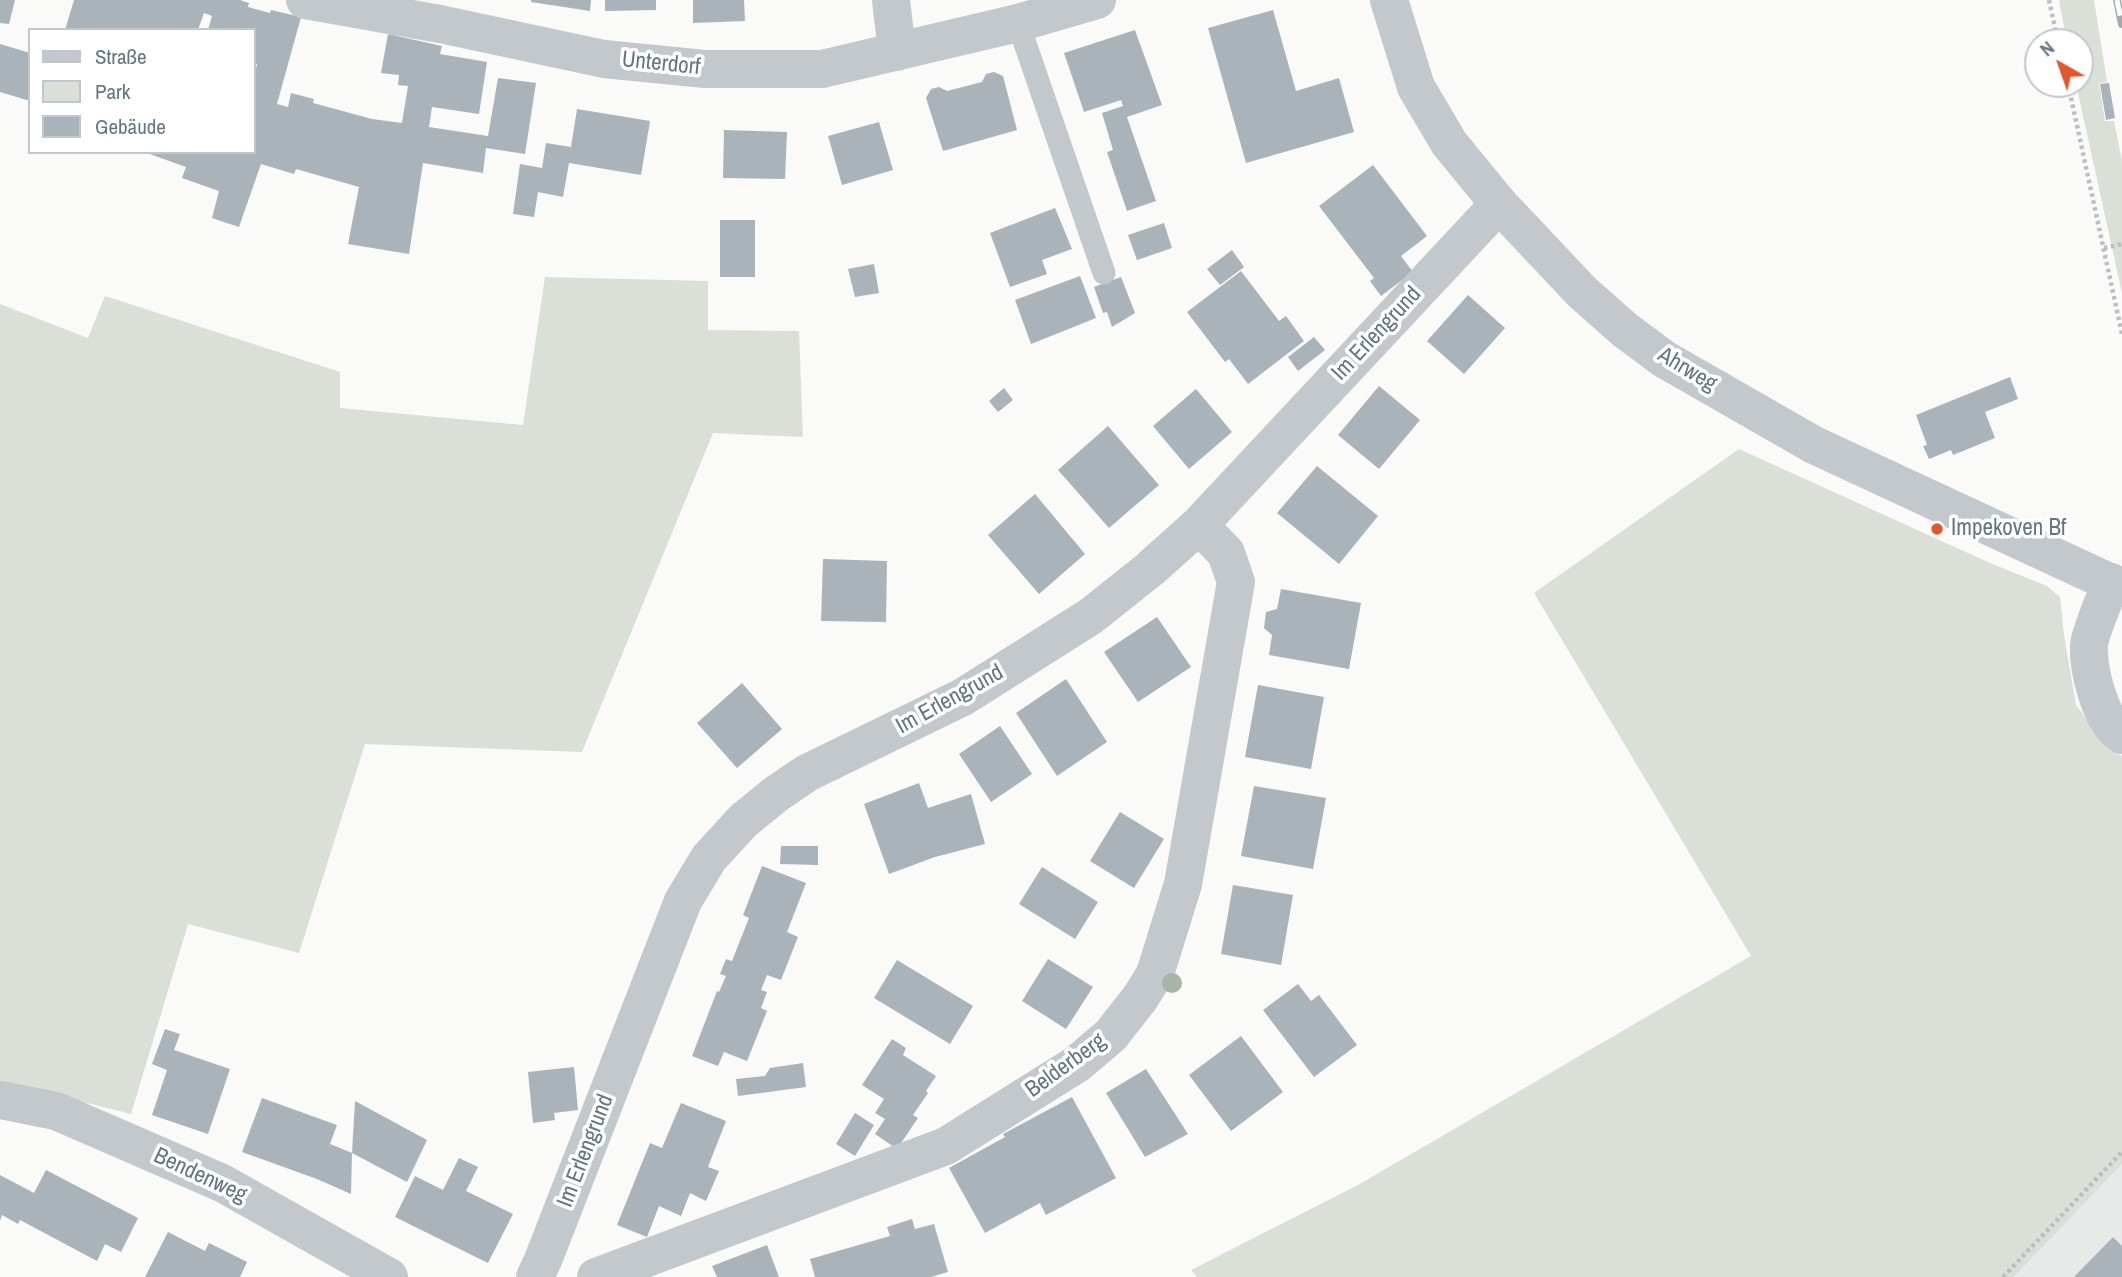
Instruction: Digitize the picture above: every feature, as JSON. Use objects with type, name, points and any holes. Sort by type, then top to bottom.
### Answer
[{"type":"street","name":"Unterdorf","points":[[305,0],[440,24],[604,59],[705,69],[822,69],[1018,23],[1073,3]]},
{"type":"street","points":[[891,0],[897,52]]},
{"type":"street","name":"Ahrweg","points":[[1389,0],[1416,86],[1449,143],[1499,204],[1582,292],[1625,330],[1664,359],[1814,445],[2117,585]]},
{"type":"street","name":"Im Erlengrund","points":[[539,1269],[683,901],[709,858],[743,821],[807,773],[963,697],[1091,616],[1150,569],[1199,525],[1499,204]]},
{"type":"street","name":"Belderberg","points":[[539,1269],[596,1277],[946,1146],[1077,1064],[1111,1035],[1155,974],[1183,884],[1236,582],[1227,553],[1199,525]]},
{"type":"street","points":[[2117,585],[2089,643],[2095,692],[2114,730],[2122,734]]},
{"type":"street","name":"Bendenweg","points":[[0,1100],[56,1111],[222,1183],[389,1277]]},
{"type":"lane","points":[[1018,23],[1104,273]]},
{"type":"path","points":[[2049,0],[2055,28]]},
{"type":"path","points":[[2071,98],[2122,334]]},
{"type":"path","points":[[2104,248],[2122,244]]},
{"type":"path","points":[[2003,1277],[2122,1152]]},
{"type":"shaded area","points":[[2122,1164],[2122,1277],[2014,1277]]},
{"type":"green space","points":[[2059,0],[2094,0],[2107,82],[2099,83],[2105,121],[2114,121],[2122,161],[2122,293],[2079,98],[2094,98],[2094,28],[2064,28]]},
{"type":"green space","points":[[545,277],[708,281],[708,330],[799,331],[803,437],[713,433],[582,752],[365,744],[299,953],[188,924],[131,1114],[0,1081],[0,304],[88,338],[105,296],[340,372],[340,408],[523,425]]},
{"type":"green space","points":[[1739,449],[1990,563],[2047,586],[2060,597],[2076,705],[2107,746],[2122,756],[2122,1164],[2014,1277],[1197,1277],[1191,1270],[1358,1185],[1751,956],[1534,593]]},
{"type":"building","points":[[0,0],[15,0],[9,24],[0,23]]},
{"type":"building","points":[[74,0],[240,0],[249,3],[248,7],[301,17],[277,104],[288,107],[291,93],[314,99],[313,103],[372,119],[402,123],[408,86],[398,85],[399,75],[381,73],[388,34],[442,46],[440,54],[487,62],[479,114],[432,107],[429,127],[488,136],[498,78],[536,83],[525,154],[486,148],[483,173],[423,163],[409,254],[348,244],[359,187],[296,169],[294,174],[261,164],[239,227],[212,218],[219,191],[182,178],[186,167],[150,154],[256,154],[256,28],[209,28],[212,16],[204,13],[199,28],[66,28]]},
{"type":"building","points":[[591,0],[590,11],[531,2]]},
{"type":"building","points":[[605,0],[656,0],[656,10],[605,11]]},
{"type":"building","points":[[693,0],[744,0],[745,21],[693,23]]},
{"type":"building","points":[[1273,10],[1296,91],[1339,78],[1354,132],[1246,163],[1208,28]]},
{"type":"building","points":[[1135,30],[1162,105],[1127,117],[1156,201],[1127,211],[1107,152],[1113,150],[1102,113],[1123,106],[1121,100],[1084,112],[1064,53]]},
{"type":"building","points":[[0,44],[28,52],[28,100],[0,92]]},
{"type":"building","points":[[994,72],[1003,76],[1017,130],[943,151],[926,98],[931,89],[939,87],[947,91],[982,82],[986,74]]},
{"type":"building","points":[[2109,83],[2115,118],[2106,120],[2100,84]]},
{"type":"building","points":[[577,109],[650,121],[641,175],[569,163],[563,197],[538,192],[534,217],[513,214],[520,164],[542,168],[546,143],[571,147]]},
{"type":"building","points":[[879,122],[893,170],[842,185],[828,136]]},
{"type":"building","points":[[724,130],[787,132],[785,179],[723,178]]},
{"type":"building","points":[[1373,165],[1427,236],[1401,256],[1413,272],[1381,296],[1370,281],[1374,278],[1319,206]]},
{"type":"building","points":[[1055,208],[1072,249],[1042,260],[1047,274],[1010,287],[990,233]]},
{"type":"building","points":[[720,220],[755,220],[755,277],[720,277]]},
{"type":"building","points":[[1164,223],[1172,248],[1137,260],[1128,235]]},
{"type":"building","points":[[1232,250],[1244,267],[1220,285],[1207,269]]},
{"type":"building","points":[[874,264],[879,293],[855,297],[848,269]]},
{"type":"building","points":[[1241,271],[1279,321],[1286,316],[1304,341],[1248,384],[1229,359],[1225,362],[1187,312]]},
{"type":"building","points":[[1080,276],[1096,318],[1031,344],[1015,300]]},
{"type":"building","points":[[1121,277],[1135,313],[1112,327],[1107,312],[1103,313],[1094,287]]},
{"type":"building","points":[[1468,295],[1505,328],[1464,374],[1427,341]]},
{"type":"building","points":[[1314,337],[1325,350],[1298,371],[1288,357]]},
{"type":"building","points":[[2010,377],[2018,399],[1985,412],[1995,438],[1953,455],[1951,450],[1929,459],[1916,415]]},
{"type":"building","points":[[1379,386],[1420,420],[1379,469],[1338,435]]},
{"type":"building","points":[[1004,388],[1013,400],[998,412],[989,401]]},
{"type":"building","points":[[1196,389],[1232,432],[1189,469],[1153,426]]},
{"type":"building","points":[[1108,426],[1159,485],[1109,528],[1058,470]]},
{"type":"building","points":[[1317,466],[1378,516],[1339,564],[1277,513]]},
{"type":"building","points":[[1035,494],[1085,554],[1039,594],[988,535]]},
{"type":"building","points":[[823,559],[887,561],[886,622],[821,621]]},
{"type":"building","points":[[1281,589],[1361,603],[1349,669],[1269,655],[1272,635],[1264,628],[1266,612],[1277,609]]},
{"type":"building","points":[[1157,617],[1191,667],[1138,702],[1104,652]]},
{"type":"building","points":[[1066,679],[1107,742],[1057,776],[1016,713]]},
{"type":"building","points":[[742,683],[782,729],[737,768],[697,723]]},
{"type":"building","points":[[1258,685],[1324,697],[1311,769],[1245,757]]},
{"type":"building","points":[[1000,726],[1032,774],[991,802],[959,754]]},
{"type":"building","points":[[919,783],[928,808],[971,794],[985,844],[935,857],[889,874],[864,804]]},
{"type":"building","points":[[1254,786],[1326,798],[1313,869],[1241,856]]},
{"type":"building","points":[[1120,812],[1164,839],[1134,888],[1090,861]]},
{"type":"building","points":[[781,846],[818,846],[818,865],[780,864]]},
{"type":"building","points":[[762,866],[806,883],[787,932],[798,937],[781,980],[767,975],[761,990],[767,992],[761,1008],[767,1011],[747,1061],[724,1052],[718,1066],[692,1056],[717,991],[719,992],[726,976],[720,974],[726,959],[732,961],[749,918],[743,915]]},
{"type":"building","points":[[1042,867],[1098,902],[1075,939],[1019,904]]},
{"type":"building","points":[[1233,885],[1293,895],[1281,965],[1221,954]]},
{"type":"building","points":[[1048,959],[1093,987],[1066,1029],[1022,1001]]},
{"type":"building","points":[[897,960],[973,1006],[950,1044],[874,998]]},
{"type":"building","points":[[1298,984],[1311,1001],[1319,995],[1357,1045],[1314,1077],[1263,1010]]},
{"type":"building","points":[[165,1029],[180,1034],[174,1050],[230,1069],[208,1134],[152,1115],[167,1070],[152,1064]]},
{"type":"building","points":[[1241,1036],[1283,1092],[1231,1131],[1189,1075]]},
{"type":"building","points":[[892,1039],[906,1048],[903,1055],[936,1076],[913,1115],[918,1118],[897,1149],[875,1134],[885,1119],[875,1113],[884,1099],[862,1085]]},
{"type":"building","points":[[803,1063],[806,1087],[738,1096],[736,1079],[765,1076],[770,1068]]},
{"type":"building","points":[[574,1067],[578,1110],[554,1113],[555,1120],[533,1123],[528,1072]]},
{"type":"building","points":[[1146,1069],[1188,1134],[1145,1157],[1106,1093]]},
{"type":"building","points":[[1072,1097],[1116,1178],[1046,1215],[1040,1203],[985,1233],[949,1168],[1005,1137],[1003,1134]]},
{"type":"building","points":[[262,1098],[337,1125],[330,1144],[352,1153],[351,1194],[242,1152]]},
{"type":"building","points":[[355,1101],[427,1140],[407,1182],[352,1153]]},
{"type":"building","points":[[681,1103],[726,1121],[708,1167],[719,1171],[706,1201],[690,1193],[681,1216],[659,1206],[647,1237],[617,1225],[650,1143],[662,1148]]},
{"type":"building","points":[[855,1113],[874,1125],[855,1156],[836,1144]]},
{"type":"building","points":[[459,1158],[478,1167],[466,1191],[513,1214],[488,1263],[395,1217],[415,1176],[443,1190]]},
{"type":"building","points":[[46,1170],[138,1218],[121,1252],[105,1244],[97,1261],[20,1220],[18,1224],[2,1215],[0,1221],[0,1175],[34,1193]]},
{"type":"building","points":[[912,1219],[915,1229],[934,1224],[948,1272],[931,1277],[815,1277],[810,1259],[890,1236],[887,1227]]},
{"type":"building","points":[[168,1232],[205,1251],[209,1243],[247,1262],[240,1277],[145,1277]]},
{"type":"building","points":[[2113,1237],[2122,1246],[2122,1277],[2074,1277]]},
{"type":"building","points":[[767,1245],[779,1277],[717,1277],[712,1266]]},
{"type":"railway","points":[[2117,0],[2122,24]]},
{"type":"place","name":"Impekoven Bf","points":[[1937,529]]}]
